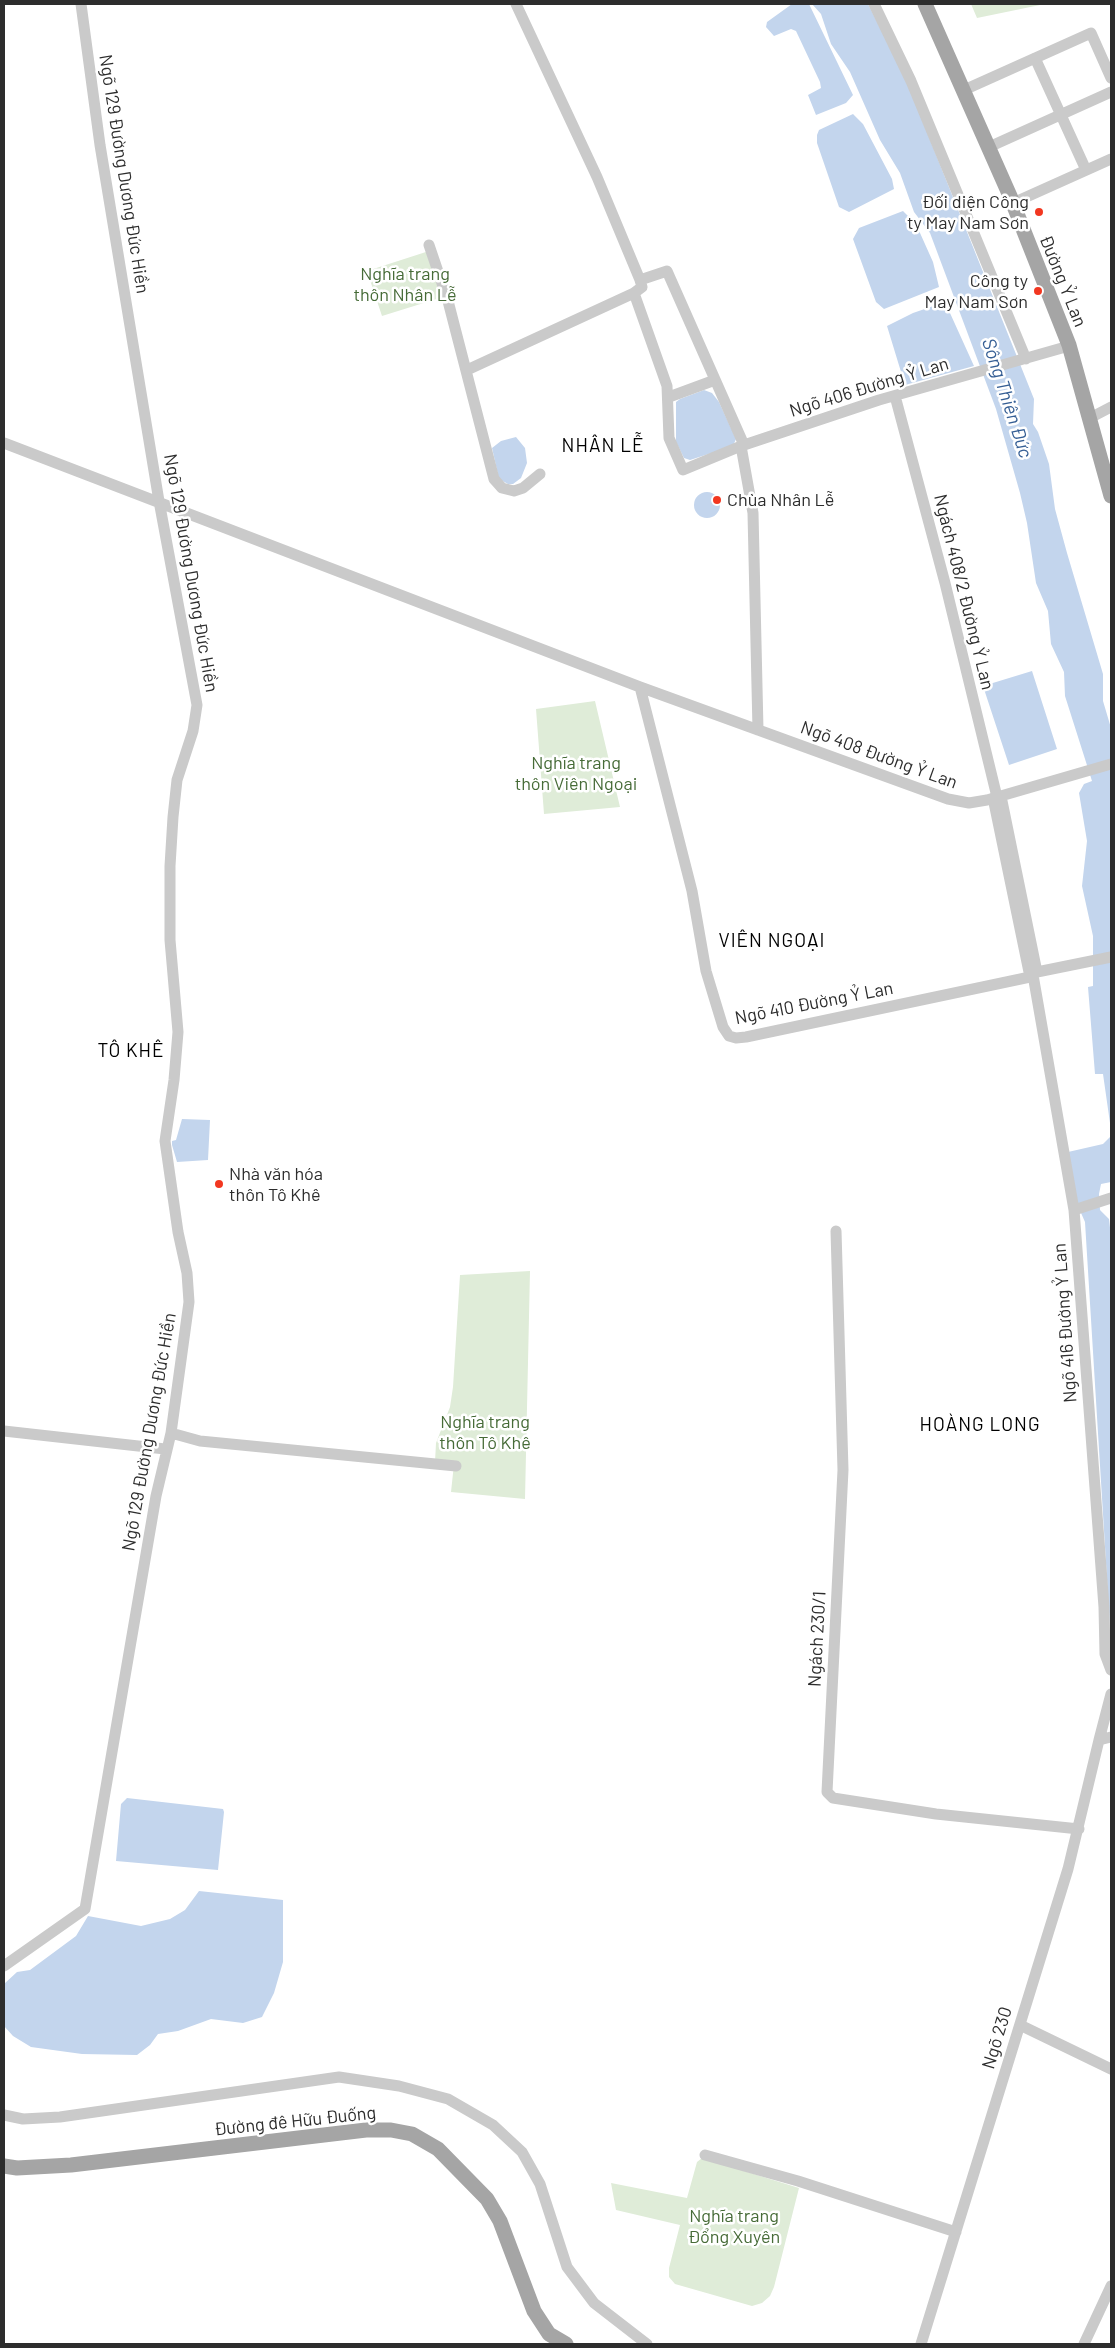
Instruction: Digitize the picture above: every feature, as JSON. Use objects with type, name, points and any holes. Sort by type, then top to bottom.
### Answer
[{"type":"main road","name":"Đường Ỷ Lan","points":[[925,4],[989,147],[1069,346],[1111,496]]},
{"type":"main road","name":"Đường đê Hữu Đuống","points":[[4,2166],[34,2168],[366,2130],[391,2130],[412,2134],[438,2149],[487,2199],[500,2221],[534,2312],[549,2334],[566,2344]]},
{"type":"street","name":"Ngõ 129 Đường Dương Đức Hiền","points":[[4,1966],[85,1909],[165,1449],[170,1433],[186,1327],[189,1293],[165,1140],[174,1080],[178,1032],[170,956],[170,866],[176,785],[193,731],[197,705],[159,501],[100,145],[80,4]]},
{"type":"street","points":[[468,370],[641,290],[640,280],[597,177],[516,4]]},
{"type":"street","points":[[874,4],[911,81],[1026,359]]},
{"type":"street","points":[[964,90],[1090,33],[1111,78]]},
{"type":"street","points":[[1034,58],[1086,170]]},
{"type":"street","points":[[989,147],[1111,92]]},
{"type":"street","points":[[1013,204],[1111,159]]},
{"type":"street","points":[[430,245],[468,370],[496,483],[510,491],[519,490],[540,474]]},
{"type":"street","points":[[640,280],[667,271],[742,446],[753,513],[758,730]]},
{"type":"street","points":[[634,293],[669,396],[715,380]]},
{"type":"street","name":"Ngõ 406 Đường Ỷ Lan","points":[[669,396],[669,438],[683,470],[742,446],[895,396],[1069,346]]},
{"type":"street","name":"Ngách 408/2 Đường Ỷ Lan","points":[[895,396],[945,583],[997,797],[1015,885]]},
{"type":"street","points":[[1090,418],[1111,407]]},
{"type":"street","name":"Ngõ 408 Đường Ỷ Lan","points":[[4,442],[640,687],[948,800],[969,803],[997,797],[1111,764]]},
{"type":"street","name":"Ngõ 410 Đường Ỷ Lan","points":[[640,687],[692,891],[704,965],[723,1027],[729,1036],[736,1038],[746,1037],[1111,956]]},
{"type":"street","name":"Ngõ 416 Đường Ỷ Lan","points":[[1015,885],[1033,974],[1074,1210],[1102,1587],[1105,1654],[1110,1667]]},
{"type":"street","points":[[1074,1210],[1108,1199]]},
{"type":"street","name":"Ngách 230/1","points":[[836,1231],[843,1470],[827,1792],[833,1798],[936,1814],[1079,1829]]},
{"type":"street","points":[[4,1431],[165,1449]]},
{"type":"street","points":[[170,1433],[200,1441],[456,1466]]},
{"type":"street","points":[[1111,1694],[1100,1740],[1111,1737]]},
{"type":"street","name":"Ngõ 230","points":[[922,2344],[1079,1829],[1100,1740]]},
{"type":"street","points":[[1020,2025],[1111,2069]]},
{"type":"street","points":[[4,2115],[23,2119],[60,2117],[339,2077],[399,2086],[448,2099],[493,2125],[522,2152],[540,2184],[567,2267],[594,2303],[647,2344]]},
{"type":"street","points":[[705,2155],[798,2181],[956,2232]]},
{"type":"street","points":[[1084,2344],[1111,2286]]},
{"type":"green space","points":[[971,4],[1045,4],[977,18]]},
{"type":"green space","name":"Nghĩa trang thôn Nhân Lễ","points":[[429,251],[443,297],[382,316],[367,271]]},
{"type":"green space","name":"Nghĩa trang thôn Viên Ngoại","points":[[595,701],[620,807],[544,814],[536,709]]},
{"type":"green space","name":"Nghĩa trang thôn Tô Khê","points":[[530,1271],[525,1499],[451,1492],[454,1464],[435,1462],[436,1443],[450,1407],[453,1387],[460,1275]]},
{"type":"green space","name":"Nghĩa trang Đổng Xuyên","points":[[702,2158],[799,2188],[774,2287],[770,2296],[762,2303],[752,2306],[675,2284],[669,2277],[669,2268],[680,2225],[616,2210],[611,2183],[687,2198],[697,2162]]},
{"type":"water","points":[[792,4],[809,4],[853,95],[846,103],[816,115],[808,95],[821,88],[820,82],[796,31],[791,29],[774,36],[766,27],[767,22]]},
{"type":"water","name":"Sông Thiên Đức","points":[[812,4],[868,4],[904,75],[1034,399],[1033,424],[1038,432],[1049,464],[1055,509],[1103,674],[1103,701],[1111,728],[1111,1130],[1103,1074],[1095,1074],[1088,987],[1093,986],[1093,936],[1082,886],[1087,841],[1079,793],[1084,784],[1092,781],[1065,696],[1064,672],[1051,644],[1048,611],[1036,583],[1027,523],[1020,493],[996,409],[930,233],[914,212],[900,173],[880,140],[850,72],[831,44],[821,14]]},
{"type":"water","points":[[853,114],[863,124],[892,179],[894,189],[849,212],[839,207],[817,143],[817,135],[819,130]]},
{"type":"water","points":[[903,211],[916,224],[933,262],[939,287],[884,309],[876,302],[853,239],[859,228]]},
{"type":"water","points":[[945,302],[974,366],[905,385],[887,326],[913,313]]},
{"type":"water","points":[[704,390],[712,393],[719,402],[736,439],[733,446],[690,460],[684,458],[676,442],[676,402]]},
{"type":"water","points":[[516,437],[525,448],[527,463],[521,478],[513,484],[508,484],[499,479],[492,448],[501,441]]},
{"type":"water","points":[[707,492],[716,496],[720,505],[716,514],[707,518],[698,514],[694,505],[698,496]]},
{"type":"water","points":[[1032,671],[1057,749],[1009,765],[983,686]]},
{"type":"water","points":[[182,1119],[210,1120],[208,1160],[177,1162],[172,1141],[176,1140]]},
{"type":"water","points":[[1111,1136],[1111,1182],[1101,1184],[1099,1194],[1100,1210],[1109,1219],[1111,1236],[1111,1644],[1085,1222],[1078,1206],[1068,1152],[1103,1144]]},
{"type":"water","points":[[127,1798],[223,1809],[218,1870],[116,1861],[121,1804]]},
{"type":"water","points":[[199,1891],[283,1900],[283,1962],[274,1993],[262,2017],[243,2023],[211,2019],[178,2031],[158,2034],[150,2045],[137,2055],[82,2054],[31,2047],[13,2036],[4,2026],[4,1984],[17,1972],[30,1970],[76,1936],[88,1916],[141,1926],[170,1919],[185,1910]]},
{"type":"place","name":"Đối diện Công ty May Nam Sơn","points":[[1039,212]]},
{"type":"place","name":"Công ty May Nam Sơn","points":[[1038,291]]},
{"type":"place","name":"Chùa Nhân Lễ","points":[[717,500]]},
{"type":"place","name":"Nhà văn hóa thôn Tô Khê","points":[[219,1184]]},
{"type":"district","name":"NHÂN LỄ","points":[[603,446]]},
{"type":"district","name":"VIÊN NGOẠI","points":[[772,941]]},
{"type":"district","name":"TÔ KHÊ","points":[[131,1051]]},
{"type":"district","name":"HOÀNG LONG","points":[[980,1425]]}]
